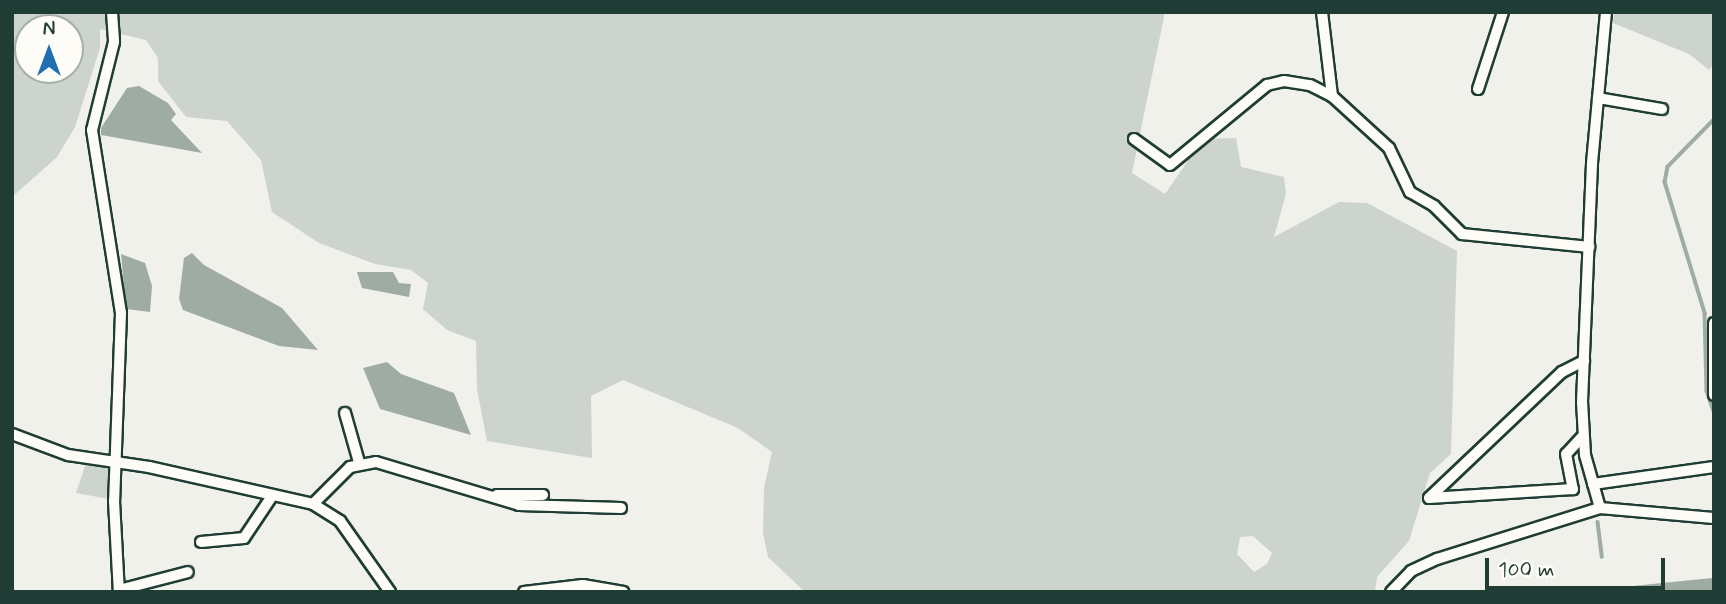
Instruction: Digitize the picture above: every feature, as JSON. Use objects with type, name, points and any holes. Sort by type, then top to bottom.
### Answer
[{"type":"street","points":[[113,12],[114,42],[92,130],[121,313],[117,461],[119,591],[188,572]]},
{"type":"street","points":[[1321,12],[1332,96]]},
{"type":"street","points":[[1478,89],[1503,12]]},
{"type":"street","points":[[1600,508],[1581,437],[1589,247],[1606,12]]},
{"type":"street","points":[[1134,139],[1170,165],[1266,85],[1284,81],[1310,85],[1332,96],[1389,148],[1410,192],[1434,206],[1462,234],[1589,247]]},
{"type":"street","points":[[1598,98],[1662,108]]},
{"type":"street","points":[[1714,323],[1714,395]]},
{"type":"street","points":[[1581,437],[1566,454],[1573,489],[1429,498],[1562,372],[1584,361]]},
{"type":"street","points":[[345,413],[359,462]]},
{"type":"street","points":[[12,433],[68,455],[117,461],[313,504],[340,521],[390,592]]},
{"type":"street","points":[[313,504],[359,462],[376,462],[484,491],[543,495]]},
{"type":"street","points":[[1593,484],[1714,467]]},
{"type":"street","points":[[484,491],[498,501],[519,505],[621,508]]},
{"type":"street","points":[[201,542],[244,538],[272,496]]},
{"type":"street","points":[[1391,592],[1410,571],[1437,559],[1600,508],[1714,518]]},
{"type":"street","points":[[524,592],[583,585],[623,592]]},
{"type":"shaded area","points":[[12,12],[1165,12],[1132,173],[1165,194],[1203,139],[1236,138],[1241,167],[1284,177],[1286,194],[1274,237],[1339,202],[1367,203],[1457,251],[1451,454],[1430,473],[1409,541],[1377,577],[1375,592],[805,592],[768,557],[763,533],[764,487],[772,452],[738,428],[623,380],[591,396],[592,458],[487,441],[477,389],[476,341],[447,330],[423,309],[428,283],[411,270],[375,264],[319,243],[272,212],[261,160],[227,121],[186,117],[158,81],[158,58],[146,40],[100,29],[100,48],[75,127],[57,157],[12,197]],"holes":[[[1253,536],[1272,553],[1267,564],[1254,572],[1237,554],[1240,537]]]},
{"type":"shaded area","points":[[1614,12],[1714,12],[1714,63],[1709,70],[1689,54],[1613,23]]},
{"type":"shaded area","points":[[139,86],[168,103],[176,114],[171,120],[202,153],[101,135],[101,128],[127,88]]},
{"type":"shaded area","points":[[192,253],[204,265],[282,308],[318,350],[279,346],[183,310],[179,299],[184,258]]},
{"type":"shaded area","points":[[121,254],[145,263],[152,286],[150,312],[126,309]]},
{"type":"shaded area","points":[[357,272],[393,272],[399,283],[411,284],[409,297],[362,288]]},
{"type":"shaded area","points":[[387,362],[401,374],[454,393],[471,435],[380,409],[363,368]]},
{"type":"shaded area","points":[[86,463],[112,469],[109,499],[76,493]]},
{"type":"shaded area","points":[[1712,578],[1714,592],[1580,592],[1603,589]]},
{"type":"waterway","points":[[1714,120],[1668,167],[1665,182],[1705,313],[1707,391],[1714,411]]},
{"type":"waterway","points":[[1598,522],[1602,557]]}]
